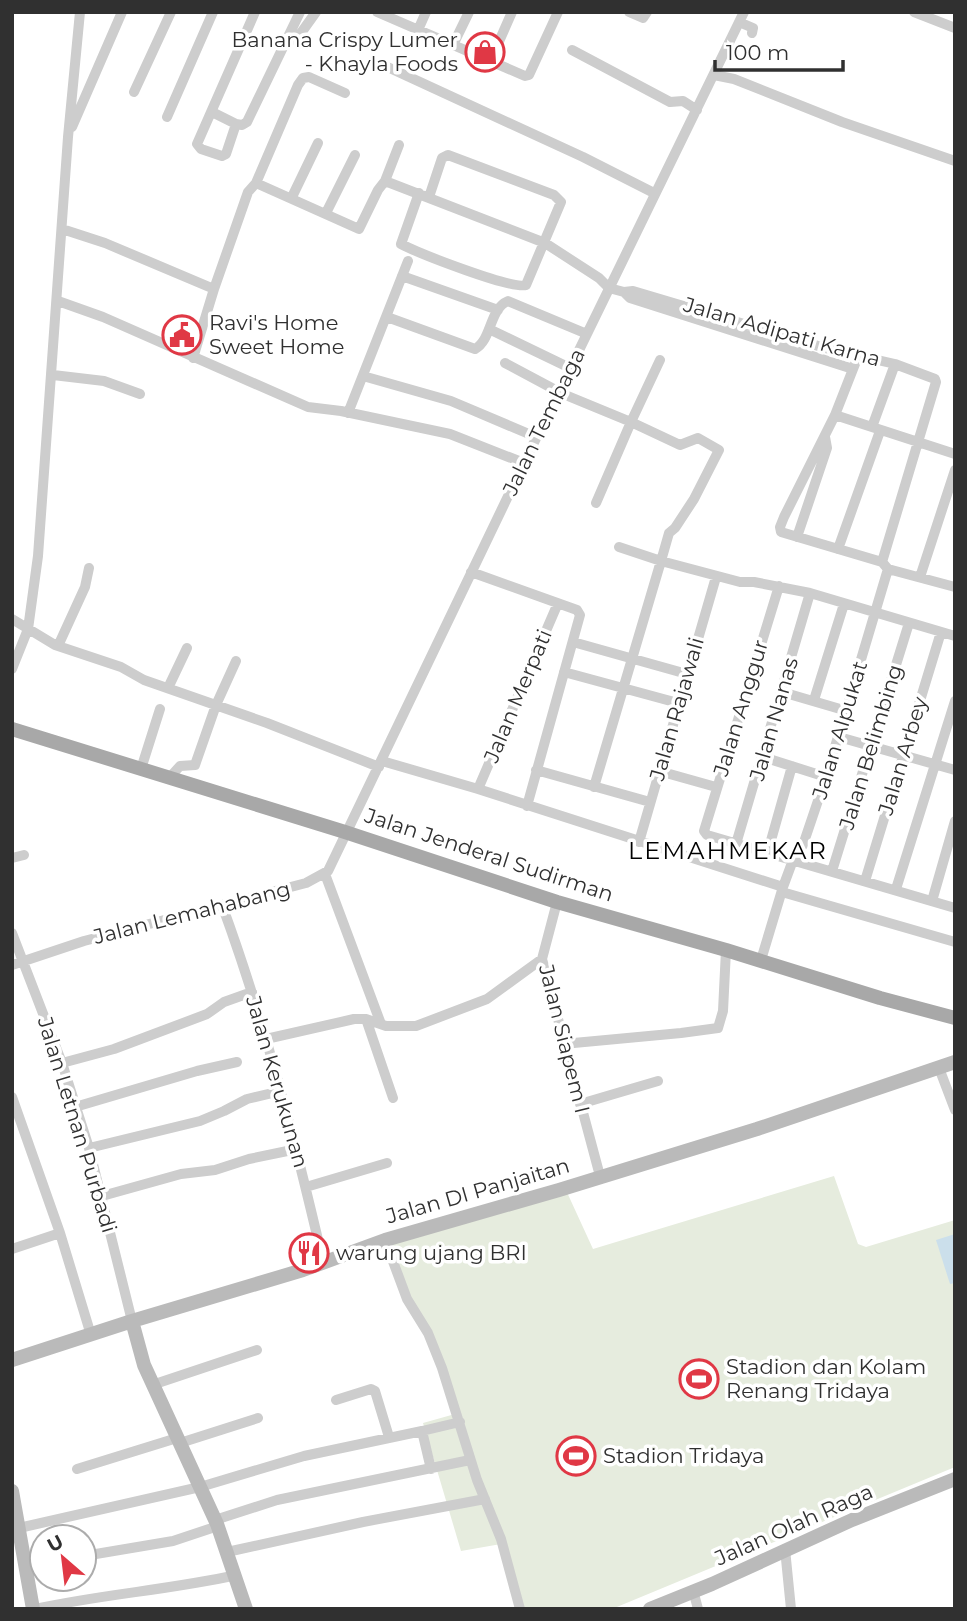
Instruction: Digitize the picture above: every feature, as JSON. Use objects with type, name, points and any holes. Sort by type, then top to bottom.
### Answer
[{"type":"main road","name":"Jalan Jenderal Sudirman","points":[[12,729],[345,832],[557,902],[955,1018]]},
{"type":"street","points":[[12,669],[20,624],[38,556],[68,137],[80,12]]},
{"type":"street","points":[[68,137],[122,12]]},
{"type":"street","points":[[134,92],[171,12]]},
{"type":"street","points":[[167,117],[213,12]]},
{"type":"street","points":[[236,124],[224,156],[201,149],[197,144],[255,12]]},
{"type":"street","points":[[285,44],[301,33],[316,12]]},
{"type":"street","points":[[418,30],[426,12]]},
{"type":"street","points":[[453,45],[469,12]]},
{"type":"street","points":[[491,62],[512,12]]},
{"type":"street","points":[[380,13],[527,76],[558,12]]},
{"type":"street","points":[[629,12],[642,18],[646,12]]},
{"type":"street","points":[[914,12],[955,28]]},
{"type":"street","points":[[212,112],[236,124],[247,122],[299,15],[307,24]]},
{"type":"street","name":"Jalan Tembaga","points":[[345,832],[587,334],[617,290],[654,193],[745,23]]},
{"type":"street","points":[[572,50],[670,102],[683,101],[697,110]]},
{"type":"street","points":[[381,64],[583,157],[654,193]]},
{"type":"street","points":[[719,76],[734,79],[955,161]]},
{"type":"street","points":[[193,358],[248,192],[256,183],[298,85],[303,78],[309,77],[345,93]]},
{"type":"street","points":[[292,197],[318,143]]},
{"type":"street","points":[[256,183],[361,229],[399,145]]},
{"type":"street","points":[[326,213],[355,155]]},
{"type":"street","points":[[448,155],[554,195],[559,198],[561,207],[526,285],[521,287],[403,246],[400,242],[424,195],[442,158],[448,155]]},
{"type":"street","points":[[385,181],[545,243],[617,290]]},
{"type":"street","points":[[62,229],[106,243],[214,289]]},
{"type":"street","points":[[348,413],[408,261]]},
{"type":"street","points":[[401,276],[498,310]]},
{"type":"street","name":"Jalan Adipati Karna","points":[[617,290],[633,290],[735,320],[824,354],[853,369]]},
{"type":"street","name":"Jalan Adipati Karna","points":[[617,290],[629,298],[731,331],[824,354],[895,364],[935,379],[936,382]]},
{"type":"street","points":[[58,300],[308,407],[450,434],[524,463]]},
{"type":"street","points":[[387,317],[472,349],[480,346],[498,310],[508,301],[587,334]]},
{"type":"street","points":[[731,331],[735,320]]},
{"type":"street","points":[[489,329],[570,368]]},
{"type":"street","points":[[858,357],[835,415],[779,530],[955,587]]},
{"type":"street","points":[[596,503],[660,360]]},
{"type":"street","points":[[505,363],[675,444],[686,444],[698,438],[718,448],[720,452],[676,528],[669,533],[594,787]]},
{"type":"street","points":[[838,549],[895,364]]},
{"type":"street","points":[[52,375],[104,381],[140,394]]},
{"type":"street","points":[[363,376],[451,401],[536,437]]},
{"type":"street","name":"Jalan Alpukat","points":[[761,960],[782,890],[793,860],[803,845],[847,711],[936,382]]},
{"type":"street","points":[[835,415],[955,454]]},
{"type":"street","points":[[797,537],[827,448],[825,436]]},
{"type":"street","points":[[920,577],[955,470]]},
{"type":"street","points":[[618,547],[716,577],[810,593],[955,636]]},
{"type":"street","points":[[58,646],[85,587],[89,568]]},
{"type":"street","points":[[471,572],[577,610],[580,615],[527,806]]},
{"type":"street","name":"Jalan Rajawali","points":[[639,842],[716,577]]},
{"type":"street","name":"Jalan Anggur","points":[[736,844],[707,835],[704,831],[779,586]]},
{"type":"street","name":"Jalan Nanas","points":[[736,844],[810,593]]},
{"type":"street","name":"Jalan Merpati","points":[[478,789],[558,603]]},
{"type":"street","points":[[814,700],[844,604]]},
{"type":"street","name":"Jalan Belimbing","points":[[832,871],[909,623]]},
{"type":"street","points":[[20,624],[58,646],[380,764],[478,789],[782,890],[955,942]]},
{"type":"street","name":"Jalan Arbey","points":[[865,881],[941,632]]},
{"type":"street","points":[[573,642],[687,674]]},
{"type":"street","points":[[168,688],[187,648]]},
{"type":"street","points":[[170,777],[180,766],[195,765],[216,705],[236,661]]},
{"type":"street","points":[[564,672],[678,703]]},
{"type":"street","points":[[782,692],[847,711]]},
{"type":"street","points":[[896,889],[955,701]]},
{"type":"street","points":[[141,769],[160,709]]},
{"type":"street","points":[[839,737],[955,770]]},
{"type":"street","points":[[763,757],[826,776]]},
{"type":"street","points":[[768,851],[792,766]]},
{"type":"street","points":[[536,770],[650,802]]},
{"type":"street","points":[[659,771],[716,787]]},
{"type":"street","points":[[932,901],[955,821]]},
{"type":"street","points":[[345,832],[333,863],[325,874],[381,1024]]},
{"type":"street","points":[[736,844],[768,851],[955,908]]},
{"type":"street","points":[[12,858],[24,855]]},
{"type":"street","name":"Jalan Lemahabang","points":[[12,965],[84,941],[306,883],[325,874]]},
{"type":"street","name":"Jalan Siapem I","points":[[557,902],[542,959],[600,1176]]},
{"type":"street","name":"Jalan Kerukunan","points":[[222,905],[252,992],[298,1149],[323,1261]]},
{"type":"street","name":"Jalan Letnan Purbadi","points":[[12,933],[62,1063],[89,1148],[132,1321]]},
{"type":"street","points":[[563,1044],[718,1028],[725,999],[726,950]]},
{"type":"street","points":[[266,1039],[345,1021],[366,1019],[381,1024],[410,1027],[487,999],[542,959]]},
{"type":"street","points":[[62,1063],[123,1046],[207,1014],[224,1002],[252,992]]},
{"type":"street","points":[[366,1019],[393,1098]]},
{"type":"street","points":[[75,1107],[237,1062]]},
{"type":"street","name":"Jalan DI Panjaitan","points":[[12,1360],[303,1270],[385,1240],[757,1129],[955,1062]]},
{"type":"street","points":[[939,1068],[955,1110]]},
{"type":"street","points":[[580,1104],[658,1081]]},
{"type":"street","points":[[89,1148],[200,1121],[247,1099],[281,1091]]},
{"type":"street","points":[[12,1097],[60,1233],[91,1335]]},
{"type":"street","points":[[102,1196],[181,1174],[215,1170],[249,1159],[298,1149]]},
{"type":"street","points":[[306,1187],[387,1163]]},
{"type":"street","points":[[12,1249],[60,1233]]},
{"type":"street","points":[[385,1240],[407,1299],[434,1347],[470,1460],[501,1539],[520,1609]]},
{"type":"street","points":[[132,1321],[144,1365],[217,1523],[246,1609]]},
{"type":"street","points":[[152,1385],[257,1350]]},
{"type":"street","points":[[336,1400],[373,1390],[376,1392],[389,1437]]},
{"type":"street","points":[[78,1469],[258,1418]]},
{"type":"street","points":[[19,1528],[200,1487],[304,1456],[460,1422]]},
{"type":"street","points":[[422,1431],[431,1469]]},
{"type":"street","points":[[98,1554],[173,1541],[277,1500],[470,1460]]},
{"type":"street","name":"Jalan Olah Raga","points":[[650,1609],[712,1584],[785,1549],[955,1479]]},
{"type":"street","points":[[12,1491],[34,1609],[89,1597],[206,1582],[236,1575]]},
{"type":"street","points":[[227,1552],[485,1499]]},
{"type":"street","points":[[785,1549],[791,1609]]},
{"type":"street","points":[[693,1590],[698,1609]]},
{"type":"shaded area","name":"Stadion dan Kolam Renang Tridaya","points":[[834,1176],[858,1244],[866,1247],[955,1220],[955,1467],[612,1609],[520,1609],[501,1544],[461,1551],[423,1423],[455,1414],[432,1345],[383,1246],[565,1188],[593,1249]]},
{"type":"water","points":[[955,1234],[955,1283],[950,1284],[936,1240]]},
{"type":"place","name":"Banana Crispy Lumer - Khayla Foods","points":[[485,52]]},
{"type":"place","name":"Ravi's Home Sweet Home","points":[[182,335]]},
{"type":"place","name":"warung ujang BRI","points":[[309,1253]]},
{"type":"place","name":"Stadion dan Kolam Renang Tridaya","points":[[699,1379]]},
{"type":"place","name":"Stadion Tridaya","points":[[576,1456]]},
{"type":"district","name":"LEMAHMEKAR","points":[[728,851]]}]
